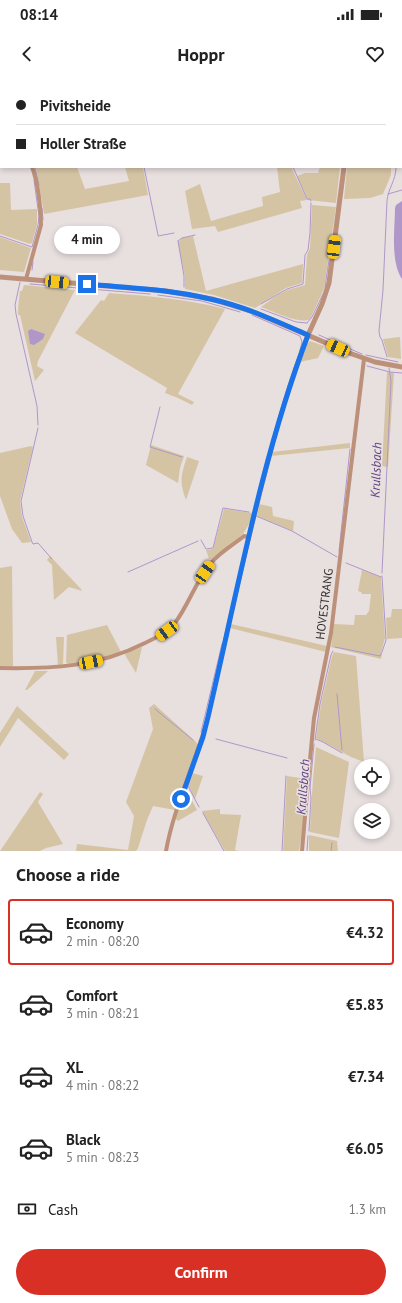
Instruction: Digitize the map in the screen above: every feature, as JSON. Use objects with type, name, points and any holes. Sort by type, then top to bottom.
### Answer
[{"type":"street","points":[[26,279],[40,225],[40,210],[32,168]]},
{"type":"street","points":[[166,851],[172,825],[204,730],[249,536],[281,412],[308,335],[322,304],[329,283],[344,168]]},
{"type":"street","points":[[0,277],[160,291],[199,296],[251,311],[364,359],[402,366]]},
{"type":"street","name":"HOVESTRANG","points":[[302,851],[313,726],[331,633],[364,359]]},
{"type":"street","points":[[0,668],[50,668],[82,664],[116,656],[159,636],[175,622],[210,564],[244,536],[249,536]]},
{"type":"shaded area","points":[[36,168],[77,168],[85,189],[129,181],[125,168],[143,168],[148,195],[44,214]]},
{"type":"shaded area","points":[[277,168],[292,168],[307,200],[300,201],[302,208],[218,232],[215,226],[192,229],[185,191],[200,184],[211,221],[263,206],[262,197],[280,192]]},
{"type":"shaded area","points":[[320,168],[340,168],[336,203],[308,200],[297,176],[305,173],[318,173]]},
{"type":"shaded area","points":[[347,168],[391,168],[391,175],[383,194],[370,198],[344,199]]},
{"type":"shaded area","points":[[0,183],[10,183],[11,210],[37,209],[37,225],[32,243],[30,244],[0,234]]},
{"type":"shaded area","points":[[402,201],[402,279],[398,272],[394,244],[395,208],[396,205]]},
{"type":"shaded area","points":[[312,205],[336,207],[324,289],[310,319],[300,320],[286,317],[261,307],[287,290],[305,285],[307,255],[310,248]]},
{"type":"shaded area","points":[[193,236],[206,291],[303,264],[302,283],[286,288],[255,308],[214,295],[185,289],[185,277],[178,243],[182,238]]},
{"type":"shaded area","points":[[0,237],[31,248],[24,272],[0,270]]},
{"type":"shaded area","points":[[24,285],[75,290],[38,361],[37,366],[44,370],[35,381],[20,315],[18,315],[20,291],[22,291]]},
{"type":"shaded area","points":[[109,293],[182,300],[225,309],[178,394],[194,402],[192,405],[165,393],[167,388],[75,333],[101,300],[104,301]]},
{"type":"shaded area","points":[[31,329],[45,334],[43,339],[34,345],[30,344],[28,331]]},
{"type":"shaded area","points":[[400,337],[401,359],[388,357],[383,339]]},
{"type":"shaded area","points":[[310,341],[324,346],[318,358],[300,362],[307,344]]},
{"type":"shaded area","points":[[387,372],[394,373],[388,467],[382,466]]},
{"type":"shaded area","points":[[350,443],[350,448],[271,456],[272,452]]},
{"type":"shaded area","points":[[151,445],[184,456],[180,468],[178,483],[146,465]]},
{"type":"shaded area","points":[[31,446],[33,447],[20,501],[22,517],[31,542],[22,543],[12,529],[0,496],[0,453]]},
{"type":"shaded area","points":[[187,457],[199,461],[186,500],[182,488],[182,478]]},
{"type":"shaded area","points":[[259,504],[272,507],[273,516],[294,521],[293,531],[257,516]]},
{"type":"shaded area","points":[[224,509],[253,513],[243,534],[212,559],[209,559],[206,550],[213,549]]},
{"type":"shaded area","points":[[50,556],[82,591],[69,587],[54,600],[52,565],[47,560]]},
{"type":"shaded area","points":[[12,566],[13,666],[0,666],[0,568]]},
{"type":"shaded area","points":[[362,570],[381,577],[385,638],[381,659],[331,647],[334,624],[354,625],[355,615],[366,615],[369,611],[371,594],[362,594],[358,591]]},
{"type":"shaded area","points":[[392,609],[402,609],[402,638],[387,639],[386,618],[391,617]]},
{"type":"shaded area","points":[[231,624],[327,646],[326,652],[230,628]]},
{"type":"shaded area","points":[[107,625],[121,652],[100,659],[68,664],[66,662],[67,635]]},
{"type":"shaded area","points":[[56,637],[64,637],[63,665],[58,666]]},
{"type":"shaded area","points":[[142,647],[136,673],[125,655],[126,653]]},
{"type":"shaded area","points":[[334,652],[356,656],[364,759],[351,757],[316,738],[321,704]]},
{"type":"shaded area","points":[[35,671],[48,671],[27,690],[25,690]]},
{"type":"shaded area","points":[[154,704],[198,745],[175,810],[153,806],[136,851],[76,851],[77,844],[128,850],[134,816],[126,802],[153,729],[149,708]]},
{"type":"shaded area","points":[[17,706],[69,754],[64,760],[18,718],[0,747],[0,733]]},
{"type":"shaded area","points":[[316,747],[349,762],[339,838],[310,832]]},
{"type":"shaded area","points":[[192,773],[203,776],[195,799],[188,785]]},
{"type":"shaded area","points":[[287,776],[306,779],[302,833],[299,851],[283,851]]},
{"type":"shaded area","points":[[186,789],[197,810],[178,821],[175,818]]},
{"type":"shaded area","points":[[40,792],[43,794],[38,802],[63,844],[40,851],[0,851]]},
{"type":"shaded area","points":[[220,809],[220,814],[241,815],[235,850],[239,851],[225,851],[202,811]]},
{"type":"shaded area","points":[[309,835],[337,841],[338,851],[309,851]]},
{"type":"waterway","points":[[35,168],[39,185]]},
{"type":"waterway","points":[[144,168],[158,236],[174,233]]},
{"type":"waterway","points":[[293,168],[307,199],[310,199],[311,201]]},
{"type":"waterway","name":"Krullsbach","points":[[387,357],[379,331],[383,290],[387,201],[396,168]]},
{"type":"waterway","points":[[0,236],[32,247],[39,216],[34,180]]},
{"type":"waterway","points":[[388,194],[402,190]]},
{"type":"waterway","points":[[261,304],[287,289],[303,284],[305,255],[308,250],[310,233],[311,203]]},
{"type":"waterway","points":[[42,208],[43,220]]},
{"type":"waterway","points":[[178,241],[182,238],[195,235]]},
{"type":"waterway","points":[[178,241],[184,276],[184,287]]},
{"type":"waterway","points":[[330,257],[331,244]]},
{"type":"waterway","points":[[325,287],[329,260]]},
{"type":"waterway","points":[[32,270],[33,262]]},
{"type":"waterway","points":[[20,282],[15,305],[16,314],[37,406],[38,425]]},
{"type":"waterway","points":[[30,284],[150,294]]},
{"type":"waterway","points":[[307,323],[312,317],[323,294]]},
{"type":"waterway","points":[[158,295],[202,301],[240,312]]},
{"type":"waterway","points":[[261,309],[296,322],[307,323]]},
{"type":"waterway","points":[[252,315],[300,336],[302,342],[300,350]]},
{"type":"waterway","points":[[319,335],[337,343]]},
{"type":"waterway","points":[[341,345],[362,354]]},
{"type":"waterway","points":[[366,355],[398,362]]},
{"type":"waterway","points":[[367,366],[390,372],[402,373]]},
{"type":"waterway","name":"Krullsbach","points":[[382,573],[391,381],[389,368]]},
{"type":"waterway","points":[[160,407],[150,447],[182,457]]},
{"type":"waterway","points":[[38,428],[21,501],[23,516],[33,544],[38,543],[52,559]]},
{"type":"waterway","points":[[339,551],[350,449]]},
{"type":"waterway","points":[[201,540],[206,549],[213,548],[223,508],[249,512]]},
{"type":"waterway","points":[[256,516],[292,531],[337,557]]},
{"type":"waterway","points":[[128,572],[198,541]]},
{"type":"waterway","points":[[346,563],[381,577]]},
{"type":"waterway","name":"Krullsbach","points":[[335,647],[380,656],[386,640],[382,576]]},
{"type":"waterway","points":[[201,732],[222,644]]},
{"type":"waterway","name":"Krullsbach","points":[[315,740],[320,704],[333,651]]},
{"type":"waterway","points":[[337,694],[342,750]]},
{"type":"waterway","points":[[155,709],[193,740]]},
{"type":"waterway","points":[[216,739],[287,758]]},
{"type":"waterway","points":[[316,739],[342,753]]},
{"type":"waterway","name":"Krullsbach","points":[[309,831],[311,798],[310,788],[314,744]]},
{"type":"waterway","points":[[282,851],[286,776]]},
{"type":"waterway","points":[[188,786],[199,807]]},
{"type":"waterway","points":[[203,813],[224,851]]},
{"type":"waterway","name":"Krullsbach","points":[[307,851],[308,836]]},
{"type":"waterway","points":[[331,851],[332,843]]},
{"type":"route","points":[[87,284],[166,291],[212,299],[251,311],[308,335],[277,426],[253,519],[203,737],[181,799]]}]
